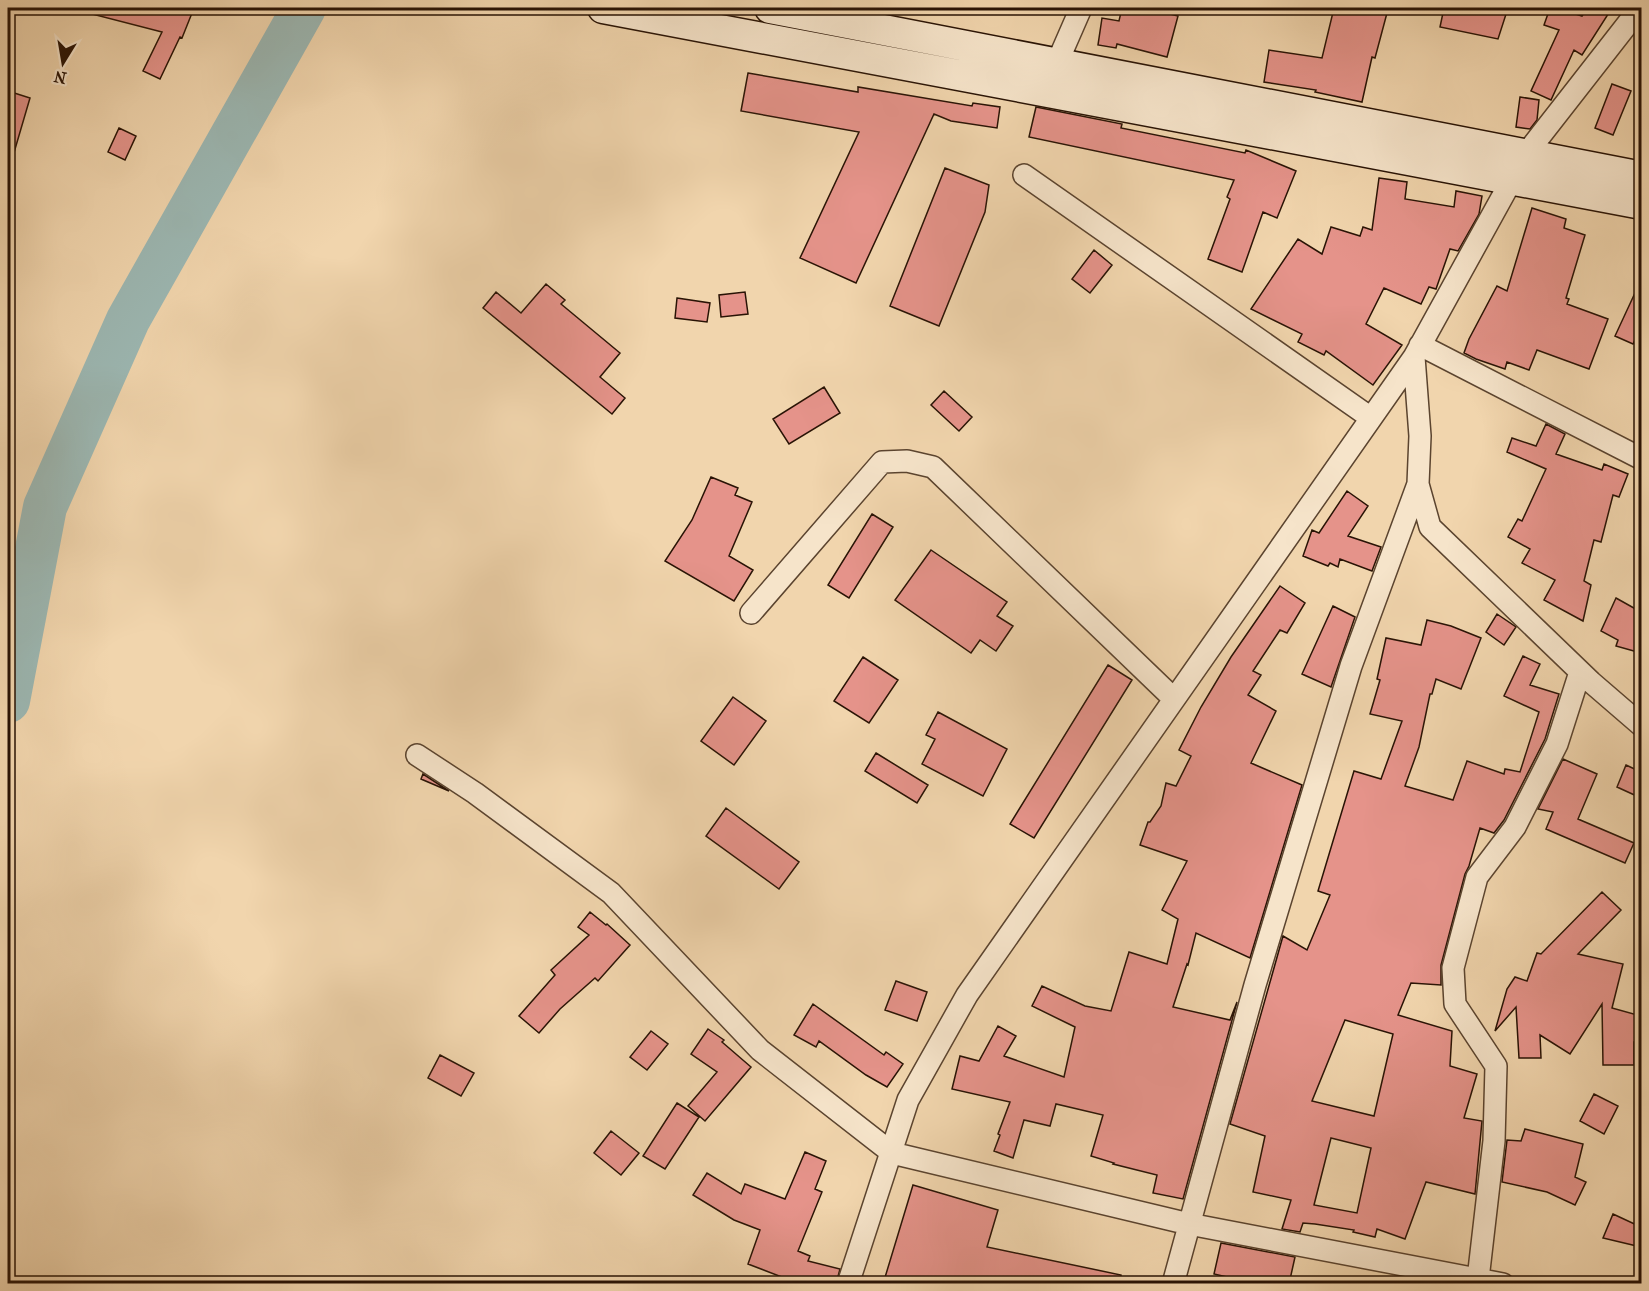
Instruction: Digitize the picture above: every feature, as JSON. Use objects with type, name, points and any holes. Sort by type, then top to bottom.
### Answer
[{"type":"main road","points":[[603,8],[1519,167],[1641,177]]},
{"type":"main road","points":[[770,8],[1057,63],[1519,167],[1641,204]]},
{"type":"street","points":[[1057,63],[1081,8]]},
{"type":"street","points":[[848,1284],[909,1100],[967,995],[1417,351],[1519,167],[1640,8]]},
{"type":"street","points":[[1024,175],[1371,418]]},
{"type":"street","points":[[1417,351],[1641,459]]},
{"type":"street","points":[[1173,1284],[1258,974],[1351,666],[1418,484],[1420,436],[1417,351]]},
{"type":"street","points":[[751,614],[882,462],[907,461],[933,467],[1174,699]]},
{"type":"street","points":[[1418,484],[1431,527],[1580,672],[1641,726]]},
{"type":"street","points":[[1478,1279],[1494,1141],[1496,1066],[1455,1004],[1453,968],[1477,878],[1515,827],[1557,744],[1580,672]]},
{"type":"street","points":[[417,755],[475,793],[611,892],[760,1050],[892,1153],[1189,1224],[1503,1284]]},
{"type":"building","points":[[93,8],[194,8],[182,38],[180,37],[160,79],[143,71],[162,32],[92,14]]},
{"type":"building","points":[[1122,8],[1147,8],[1178,16],[1167,57],[1117,44],[1116,48],[1098,45],[1102,18],[1119,21]]},
{"type":"building","points":[[1334,8],[1367,8],[1387,13],[1375,58],[1372,57],[1362,102],[1315,92],[1316,90],[1264,82],[1269,50],[1322,58]]},
{"type":"building","points":[[1444,8],[1508,8],[1498,39],[1440,27]]},
{"type":"building","points":[[1550,8],[1582,16],[1587,8],[1612,8],[1582,55],[1574,50],[1551,100],[1531,91],[1559,30],[1544,25]]},
{"type":"building","points":[[748,73],[858,92],[858,87],[972,106],[973,103],[1000,107],[997,128],[951,121],[934,114],[856,283],[800,258],[859,132],[741,111]]},
{"type":"building","points":[[1612,84],[1631,91],[1613,135],[1595,128]]},
{"type":"building","points":[[8,91],[30,98],[13,156],[8,156]]},
{"type":"building","points":[[1520,97],[1539,100],[1537,120],[1530,129],[1516,127]]},
{"type":"building","points":[[1036,107],[1122,124],[1121,128],[1245,153],[1246,150],[1296,171],[1277,218],[1263,212],[1242,272],[1208,259],[1230,199],[1227,197],[1234,180],[1029,137]]},
{"type":"building","points":[[119,128],[136,136],[125,160],[108,152]]},
{"type":"building","points":[[945,168],[989,185],[985,212],[939,326],[890,306]]},
{"type":"building","points":[[1379,178],[1407,182],[1405,199],[1454,207],[1456,191],[1482,196],[1479,214],[1458,251],[1450,249],[1436,289],[1429,287],[1421,304],[1384,288],[1366,324],[1402,345],[1373,385],[1326,351],[1324,355],[1298,342],[1302,334],[1251,309],[1298,239],[1322,254],[1331,227],[1360,236],[1363,227],[1372,230]]},
{"type":"building","points":[[1532,208],[1566,219],[1564,228],[1585,235],[1566,298],[1569,299],[1567,304],[1608,319],[1589,369],[1537,350],[1529,370],[1507,362],[1505,369],[1464,353],[1497,286],[1507,291]]},
{"type":"building","points":[[1094,250],[1112,265],[1090,293],[1072,279]]},
{"type":"building","points":[[1641,280],[1641,327],[1633,344],[1615,336]]},
{"type":"building","points":[[546,284],[565,300],[561,304],[620,353],[600,377],[625,398],[612,414],[483,308],[496,292],[521,313]]},
{"type":"building","points":[[745,292],[748,314],[721,317],[719,295]]},
{"type":"building","points":[[677,298],[710,303],[707,322],[675,318]]},
{"type":"building","points":[[824,387],[840,413],[789,444],[773,419]]},
{"type":"building","points":[[944,391],[972,417],[959,431],[931,405]]},
{"type":"building","points":[[1546,424],[1565,434],[1556,454],[1602,470],[1604,464],[1628,474],[1619,497],[1613,495],[1601,542],[1594,540],[1584,581],[1591,585],[1583,621],[1544,600],[1555,580],[1522,563],[1530,549],[1508,537],[1518,519],[1522,521],[1546,469],[1507,452],[1512,438],[1536,446]]},
{"type":"building","points":[[711,477],[738,488],[735,495],[752,502],[729,556],[753,570],[734,601],[665,561],[692,520]]},
{"type":"building","points":[[1347,491],[1368,506],[1348,536],[1381,547],[1372,571],[1340,559],[1338,567],[1330,563],[1328,566],[1303,556],[1312,530],[1319,533]]},
{"type":"building","points":[[872,514],[893,527],[849,598],[828,585]]},
{"type":"building","points":[[931,550],[1007,602],[997,616],[1013,626],[996,651],[980,640],[971,653],[895,600]]},
{"type":"building","points":[[1280,586],[1305,603],[1287,633],[1280,630],[1253,671],[1261,675],[1248,695],[1276,711],[1251,763],[1302,785],[1250,958],[1196,933],[1188,965],[1173,1007],[1230,1020],[1237,1002],[1183,1199],[1153,1193],[1157,1175],[1091,1156],[1103,1115],[1056,1104],[1050,1126],[1024,1120],[1013,1158],[994,1151],[1010,1102],[952,1089],[960,1056],[979,1061],[998,1026],[1016,1036],[1004,1056],[1064,1077],[1075,1027],[1032,1006],[1042,986],[1085,1006],[1111,1011],[1129,952],[1167,964],[1178,919],[1162,910],[1187,861],[1140,845],[1148,822],[1161,806],[1166,783],[1176,786],[1191,756],[1179,750],[1201,707],[1231,657]]},
{"type":"building","points":[[1616,598],[1641,612],[1641,653],[1616,646],[1618,640],[1601,631]]},
{"type":"building","points":[[1333,606],[1355,617],[1331,687],[1302,674]]},
{"type":"building","points":[[1497,614],[1516,627],[1504,645],[1486,632]]},
{"type":"building","points":[[1427,620],[1451,626],[1481,638],[1461,689],[1436,679],[1432,694],[1430,694],[1419,747],[1405,786],[1453,800],[1467,761],[1504,774],[1505,769],[1520,772],[1539,712],[1504,696],[1523,656],[1540,664],[1530,685],[1559,694],[1545,739],[1504,820],[1494,833],[1480,828],[1465,874],[1441,965],[1441,985],[1411,983],[1398,1015],[1452,1031],[1450,1066],[1477,1074],[1464,1118],[1482,1121],[1475,1194],[1426,1182],[1405,1239],[1377,1229],[1375,1237],[1353,1232],[1354,1230],[1315,1224],[1303,1223],[1300,1232],[1282,1229],[1291,1200],[1253,1192],[1265,1136],[1230,1124],[1283,936],[1307,950],[1330,895],[1318,891],[1354,771],[1381,779],[1402,721],[1370,714],[1380,680],[1377,679],[1386,638],[1421,645]],"holes":[[[1345,1020],[1393,1034],[1374,1116],[1312,1101]],[[1331,1138],[1371,1148],[1357,1213],[1314,1205]]]},
{"type":"building","points":[[863,657],[898,680],[869,723],[834,701]]},
{"type":"building","points":[[1108,665],[1132,680],[1034,838],[1010,824]]},
{"type":"building","points":[[733,697],[766,721],[734,765],[701,741]]},
{"type":"building","points":[[938,712],[1007,749],[983,796],[922,764],[935,739],[926,735]]},
{"type":"building","points":[[876,753],[928,785],[917,803],[865,771]]},
{"type":"building","points":[[1563,759],[1597,774],[1578,819],[1634,843],[1625,863],[1546,829],[1553,812],[1538,809]]},
{"type":"building","points":[[1626,765],[1641,772],[1641,798],[1617,787]]},
{"type":"building","points":[[423,774],[449,791],[421,779]]},
{"type":"building","points":[[726,808],[799,862],[779,889],[706,836]]},
{"type":"building","points":[[1602,892],[1621,910],[1578,954],[1623,964],[1612,1008],[1641,1016],[1641,1043],[1634,1042],[1634,1065],[1603,1065],[1602,1004],[1570,1054],[1540,1035],[1541,1058],[1519,1058],[1516,1007],[1495,1031],[1507,989],[1515,977],[1527,981],[1537,953],[1541,954]]},
{"type":"building","points":[[590,912],[630,945],[598,981],[595,978],[560,1009],[539,1033],[519,1016],[555,975],[551,970],[589,935],[578,927]]},
{"type":"building","points":[[896,981],[927,992],[917,1021],[885,1010]]},
{"type":"building","points":[[813,1004],[884,1055],[886,1052],[903,1064],[887,1087],[866,1075],[819,1041],[816,1047],[794,1035]]},
{"type":"building","points":[[708,1029],[724,1040],[722,1042],[751,1067],[705,1121],[688,1106],[717,1072],[691,1054]]},
{"type":"building","points":[[651,1031],[668,1044],[647,1070],[630,1057]]},
{"type":"building","points":[[440,1055],[474,1073],[461,1096],[428,1078]]},
{"type":"building","points":[[1594,1094],[1618,1106],[1604,1134],[1580,1121]]},
{"type":"building","points":[[677,1103],[699,1117],[665,1169],[643,1156]]},
{"type":"building","points":[[1525,1129],[1583,1144],[1575,1177],[1586,1182],[1575,1205],[1547,1192],[1502,1182],[1507,1140],[1521,1141]]},
{"type":"building","points":[[611,1131],[639,1153],[621,1175],[594,1153]]},
{"type":"building","points":[[805,1152],[826,1161],[815,1189],[822,1192],[798,1251],[810,1256],[808,1261],[840,1269],[836,1284],[817,1284],[801,1280],[800,1284],[748,1264],[760,1230],[734,1220],[693,1195],[707,1173],[741,1194],[745,1184],[785,1199]]},
{"type":"building","points":[[913,1185],[998,1210],[987,1247],[1121,1275],[1120,1284],[883,1284]]},
{"type":"building","points":[[1613,1214],[1641,1227],[1641,1247],[1603,1238]]},
{"type":"building","points":[[1221,1243],[1295,1257],[1289,1284],[1257,1284],[1214,1274]]},
{"type":"waterway","points":[[8,701],[45,507],[128,320],[304,8]]}]
